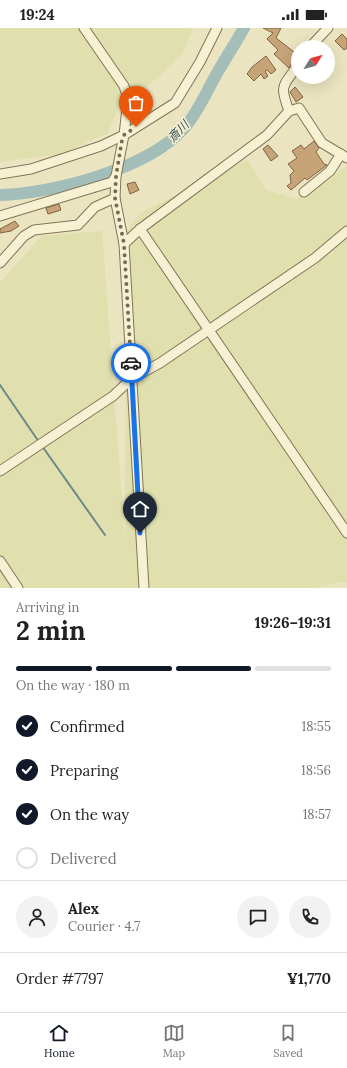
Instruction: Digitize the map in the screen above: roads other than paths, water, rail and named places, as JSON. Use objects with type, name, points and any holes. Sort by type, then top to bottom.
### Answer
[{"type":"street","points":[[84,28],[124,86],[128,99],[116,176],[115,198],[124,244],[144,588]]},
{"type":"street","points":[[0,174],[31,169],[101,146],[123,137],[175,103],[200,62],[217,28]]},
{"type":"street","points":[[317,40],[328,28]]},
{"type":"street","points":[[289,111],[282,94],[284,83],[291,74]]},
{"type":"street","points":[[124,244],[140,229],[267,135],[289,111],[299,108],[322,143],[344,156],[330,171],[304,192]]},
{"type":"street","points":[[0,216],[112,182],[116,176]]},
{"type":"street","points":[[0,263],[30,232],[45,228],[78,225],[95,207],[115,198]]},
{"type":"street","points":[[140,229],[347,533]]},
{"type":"street","points":[[0,472],[113,396],[131,379],[160,363],[208,329],[315,258],[347,231]]},
{"type":"street","points":[[0,561],[18,588]]},
{"type":"waterway","name":"斎川","points":[[0,195],[46,190],[99,176],[149,155],[169,142],[185,127],[194,115],[219,69],[244,28]]},
{"type":"waterway","points":[[0,385],[39,442]]},
{"type":"waterway","points":[[42,446],[105,535]]}]
